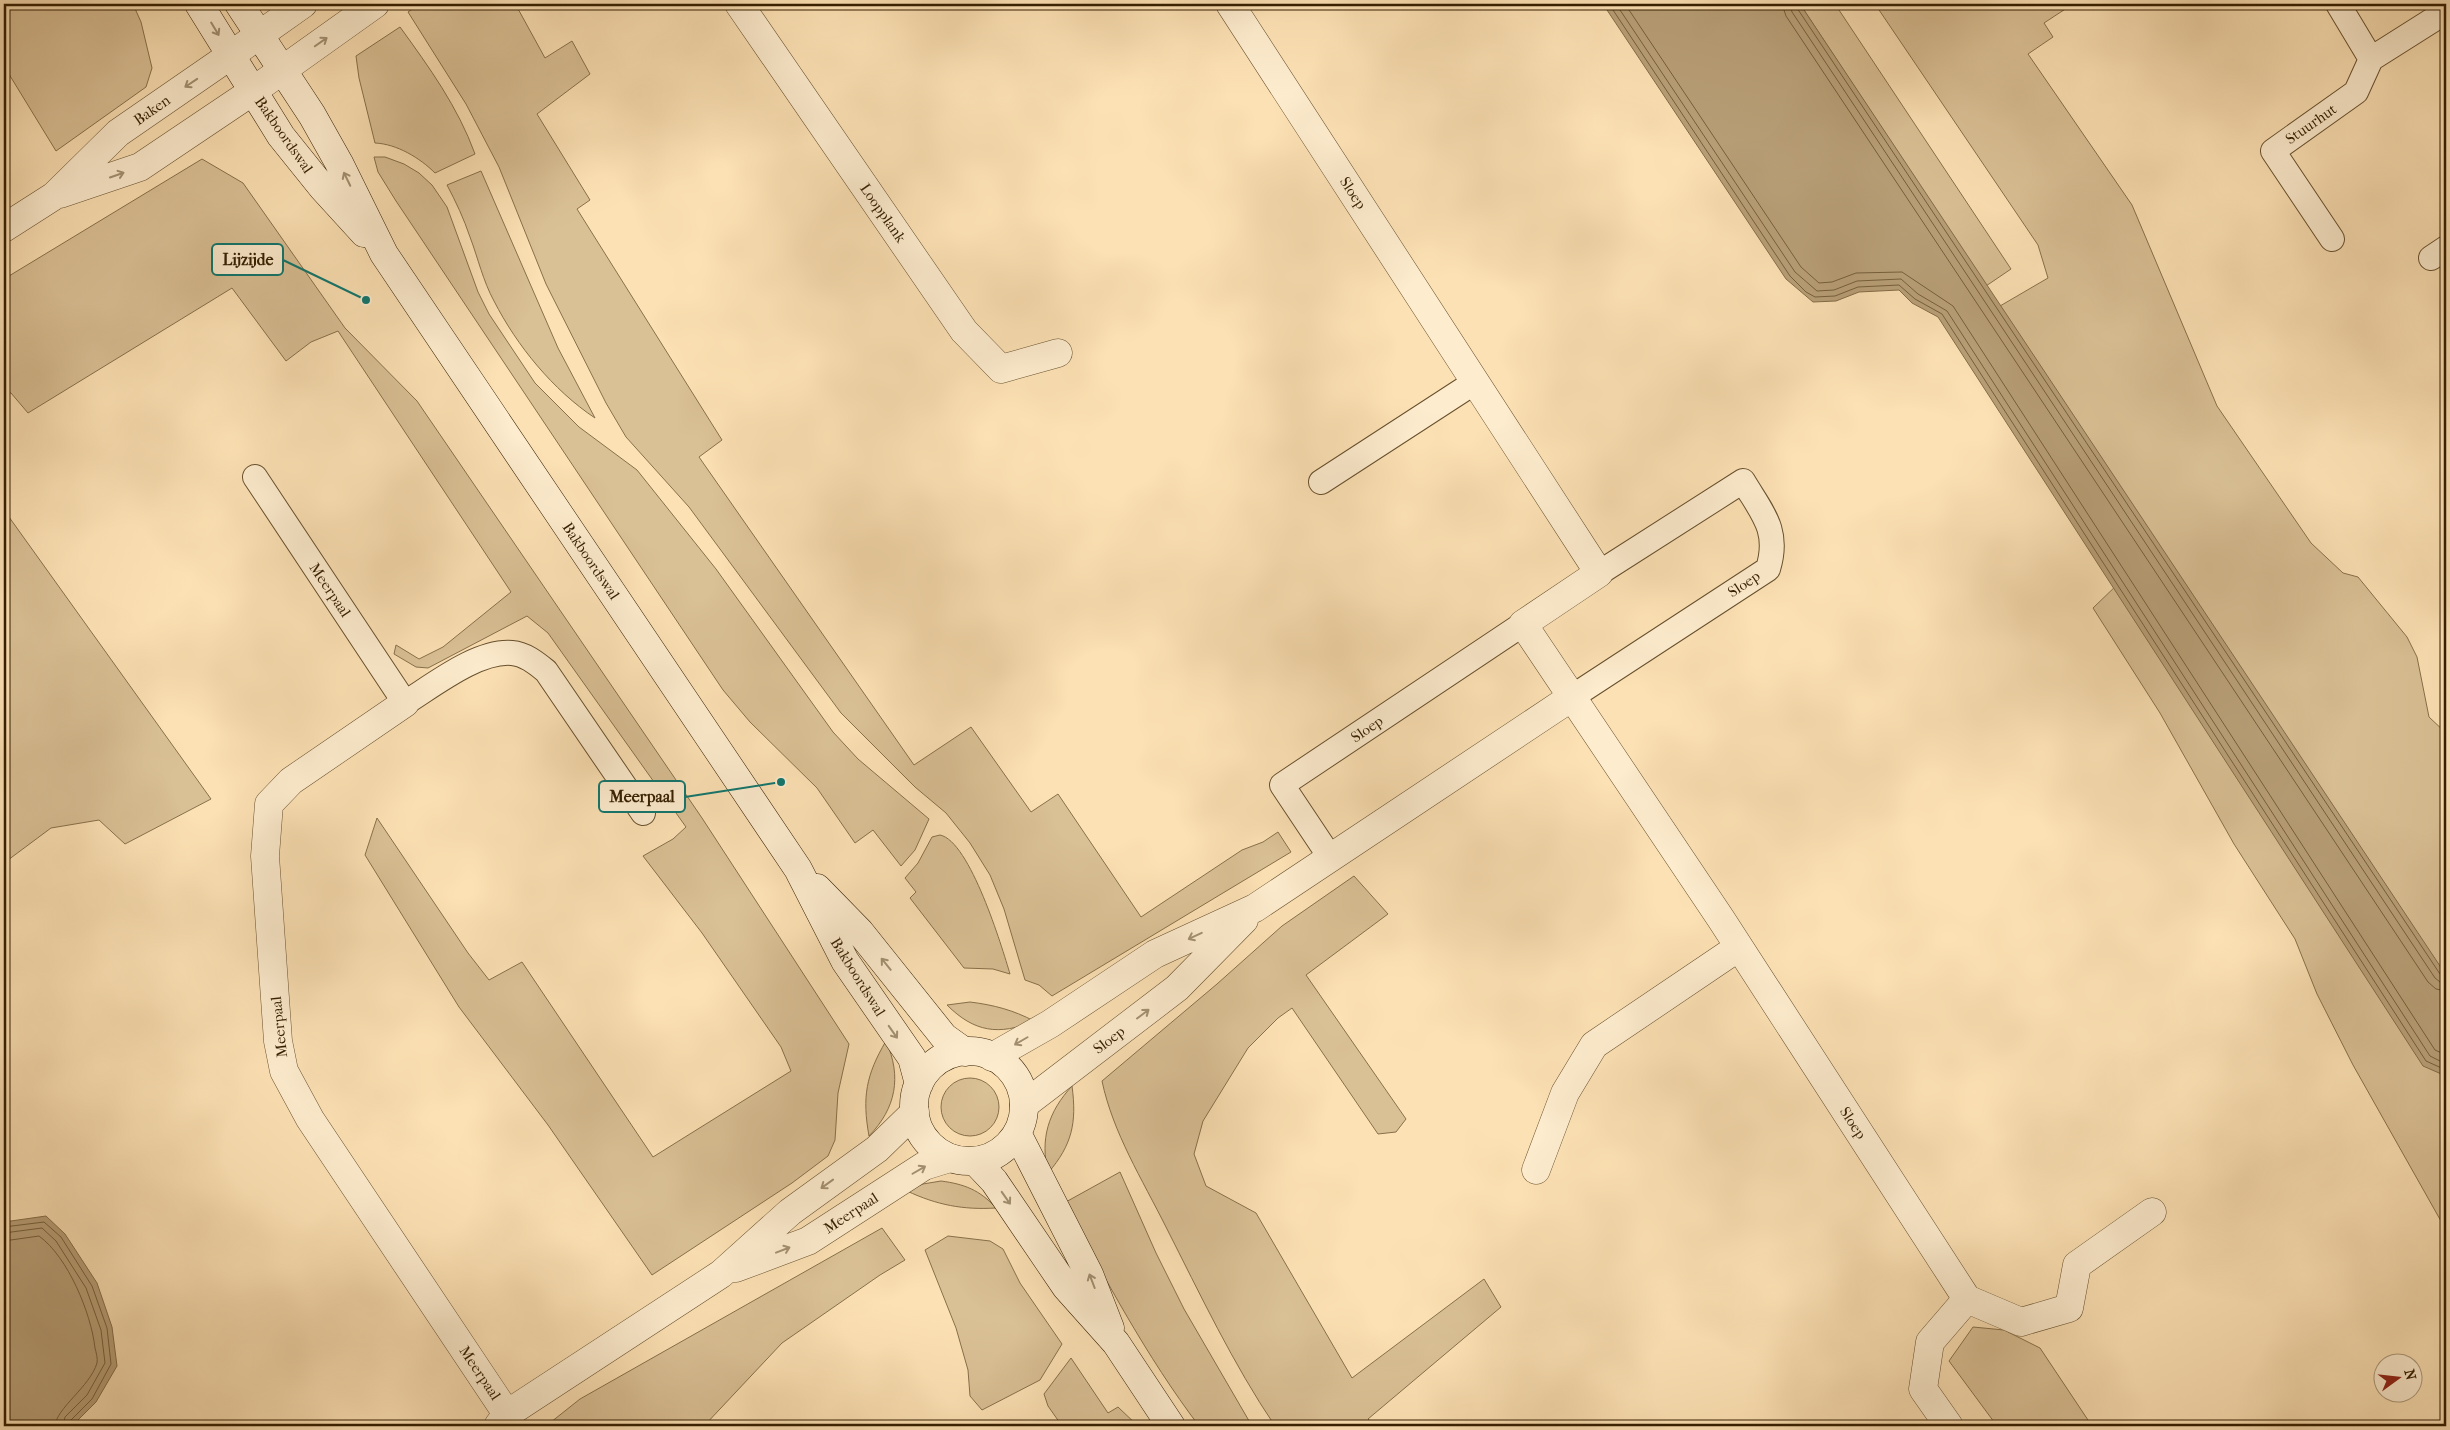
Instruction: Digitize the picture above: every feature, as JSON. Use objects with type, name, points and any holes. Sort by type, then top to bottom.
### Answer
[{"type":"street","name":"Bakboordswal","points":[[199,4],[290,149],[322,187],[384,254]]},
{"type":"street","name":"Bakboordswal","points":[[239,4],[312,115],[339,163],[384,254],[798,869],[845,961],[912,1058],[920,1084]]},
{"type":"street","name":"Baken","points":[[4,228],[54,196],[118,133],[303,4]]},
{"type":"street","name":"Baken","points":[[54,196],[140,167],[253,91],[375,4]]},
{"type":"street","name":"Loopplank","points":[[739,4],[964,331],[1001,368],[1058,353]]},
{"type":"street","name":"Sloep","points":[[1230,4],[1599,573],[1523,624],[1739,947],[1967,1299]]},
{"type":"street","name":"Sloep","points":[[992,1057],[1050,1024],[1155,954],[1255,908],[1572,697]]},
{"type":"street","name":"Meerpaal","points":[[405,702],[291,781],[269,804],[265,856],[278,1041],[284,1071],[310,1119],[502,1420],[721,1274],[790,1212],[877,1149],[915,1112]]},
{"type":"street","name":"Bakboordswal","points":[[798,869],[860,932],[944,1037],[965,1052]]},
{"type":"street","name":"Sloep","points":[[1024,1105],[1177,988],[1255,908]]},
{"type":"street","points":[[1536,1170],[1565,1093],[1594,1045],[1739,947]]},
{"type":"street","points":[[962,1159],[995,1155],[1011,1142],[1017,1133],[1022,1119],[1023,1095],[1015,1076],[1005,1065],[979,1052],[953,1054],[938,1062],[925,1074],[920,1084],[915,1112],[923,1135],[930,1144],[962,1159],[994,1181],[1066,1287],[1116,1343],[1171,1426]]},
{"type":"street","points":[[1017,1133],[1089,1274],[1116,1343]]},
{"type":"street","name":"Meerpaal","points":[[721,1274],[808,1241],[924,1166],[962,1159]]},
{"type":"street","points":[[1949,1426],[1923,1389],[1924,1379],[1930,1342],[1967,1299],[2021,1322],[2069,1308],[2077,1265],[2152,1212]]},
{"type":"lane","points":[[2338,4],[2371,59],[2439,16],[2443,4]]},
{"type":"lane","name":"Stuurhut","points":[[2332,239],[2274,151],[2356,92],[2371,59]]},
{"type":"lane","points":[[1321,482],[1475,382]]},
{"type":"lane","name":"Meerpaal","points":[[255,477],[405,702],[490,654],[513,653],[530,659],[546,671],[643,813]]},
{"type":"lane","name":"Sloep","points":[[1572,697],[1768,569],[1773,551],[1770,526],[1743,481],[1599,573]]},
{"type":"lane","name":"Sloep","points":[[1330,857],[1282,785],[1523,624]]},
{"type":"shaded area","points":[[4,4],[133,4],[141,22],[152,68],[146,87],[56,151],[4,66]]},
{"type":"shaded area","points":[[420,4],[522,4],[517,7],[545,58],[572,41],[590,74],[537,114],[590,200],[577,209],[722,440],[699,457],[914,765],[971,727],[1031,812],[1058,794],[1141,917],[1242,850],[1263,842],[1278,832],[1291,852],[1052,996],[1039,985],[1025,980],[1004,909],[990,875],[970,843],[946,813],[915,787],[841,713],[689,507],[626,437],[606,403],[546,284],[499,167],[466,104],[408,12]]},
{"type":"shaded area","points":[[1800,4],[1835,4],[2011,269],[1986,286]]},
{"type":"shaded area","points":[[1875,4],[2073,4],[2044,23],[2053,37],[2028,54],[2132,205],[2217,406],[2311,543],[2343,573],[2358,577],[2407,637],[2417,657],[2429,717],[2446,733],[2446,1230],[2353,1065],[2317,994],[2295,939],[2234,844],[2160,713],[2093,608],[2120,582],[2161,554],[2000,306],[2048,278],[2038,245]]},
{"type":"shaded area","points":[[400,27],[432,72],[451,104],[475,154],[435,173],[422,162],[400,149],[375,143],[359,78],[356,56]]},
{"type":"shaded area","points":[[374,157],[385,157],[404,164],[419,173],[432,185],[447,207],[478,292],[489,314],[535,383],[579,427],[637,470],[716,569],[833,732],[858,759],[929,819],[915,850],[901,866],[873,830],[855,843],[817,788],[750,722],[723,690],[396,201],[378,172]]},
{"type":"shaded area","points":[[202,159],[243,183],[345,328],[417,401],[702,818],[849,1044],[838,1093],[835,1140],[828,1156],[792,1183],[652,1275],[548,1125],[459,1007],[365,855],[377,818],[468,953],[489,980],[522,962],[653,1157],[791,1071],[781,1047],[702,933],[643,856],[673,839],[686,827],[548,633],[527,616],[428,668],[416,667],[394,654],[396,645],[419,659],[443,647],[511,592],[338,331],[311,342],[286,361],[232,288],[28,413],[11,393],[4,392],[4,279]]},
{"type":"shaded area","points":[[481,171],[558,348],[595,418],[565,394],[537,366],[503,318],[490,293],[465,224],[447,185]]},
{"type":"shaded area","points":[[4,510],[211,799],[125,844],[99,820],[51,828],[4,863]]},
{"type":"shaded area","points":[[940,835],[951,842],[962,855],[973,874],[992,920],[1010,974],[993,969],[964,968],[910,898],[916,892],[905,878],[918,863],[932,837]]},
{"type":"shaded area","points":[[1354,876],[1388,914],[1306,975],[1406,1119],[1396,1132],[1378,1134],[1292,1008],[1278,1018],[1248,1048],[1203,1121],[1194,1154],[1206,1186],[1256,1213],[1352,1378],[1484,1279],[1501,1307],[1368,1419],[1376,1426],[1275,1426],[1231,1353],[1138,1173],[1113,1119],[1102,1081],[1217,984],[1282,926]]},
{"type":"shaded area","points":[[970,1002],[1003,1009],[1034,1021],[1009,1029],[988,1029],[967,1021],[947,1005]]},
{"type":"shaded area","points":[[886,1041],[894,1067],[894,1092],[885,1114],[869,1136],[866,1109],[867,1087],[874,1065]]},
{"type":"shaded area","points":[[970,1078],[981,1080],[991,1086],[997,1096],[999,1107],[997,1118],[991,1128],[981,1134],[970,1136],[959,1134],[949,1128],[943,1118],[941,1107],[943,1096],[949,1086],[959,1080]]},
{"type":"shaded area","points":[[1072,1086],[1074,1111],[1071,1133],[1063,1153],[1048,1173],[1045,1149],[1048,1127],[1057,1106]]},
{"type":"shaded area","points":[[1120,1172],[1156,1253],[1184,1309],[1252,1426],[1199,1426],[1144,1345],[1064,1203]]},
{"type":"shaded area","points":[[941,1181],[957,1184],[978,1192],[996,1208],[950,1206],[907,1191],[923,1184]]},
{"type":"shaded area","points":[[882,1228],[905,1260],[880,1275],[782,1343],[704,1426],[546,1426],[580,1399]]},
{"type":"shaded area","points":[[948,1236],[990,1241],[1003,1249],[1020,1283],[1062,1344],[1040,1380],[982,1410],[970,1396],[968,1370],[956,1328],[925,1250]]},
{"type":"shaded area","points":[[1973,1327],[2004,1330],[2040,1348],[2092,1426],[1997,1426],[1949,1361]]},
{"type":"shaded area","points":[[1071,1358],[1108,1413],[1118,1407],[1138,1426],[1062,1426],[1048,1406],[1044,1394]]},
{"type":"water","points":[[1603,4],[1800,4],[2446,975],[2446,1076],[2423,1066],[1938,317],[1912,303],[1899,290],[1859,292],[1836,301],[1813,302],[1786,279]]},
{"type":"water","points":[[46,1216],[65,1234],[97,1283],[112,1327],[117,1366],[96,1402],[72,1426],[4,1426],[4,1222]]},
{"type":"place","name":"Lijzijde","points":[[366,300]]},
{"type":"place","name":"Meerpaal","points":[[781,782]]}]
